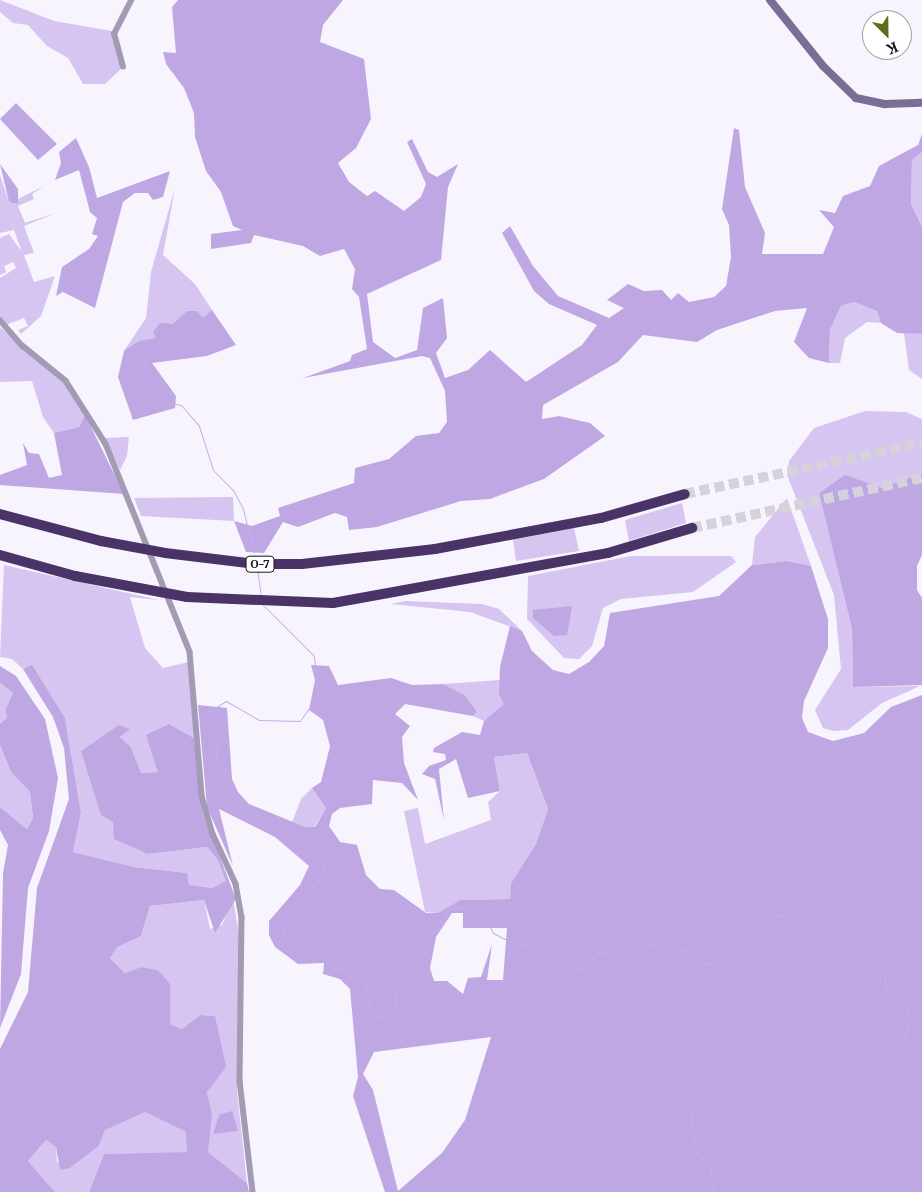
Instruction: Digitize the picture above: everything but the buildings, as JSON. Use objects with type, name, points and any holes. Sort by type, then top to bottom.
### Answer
[{"type":"highway","name":"O-7","points":[[0,514],[101,542],[256,564],[352,561],[435,550],[522,530],[601,518],[685,494]]},
{"type":"highway","points":[[0,555],[142,590],[250,603],[333,603],[609,553],[692,528]]},
{"type":"street","points":[[122,67],[114,34],[131,0]]},
{"type":"street","points":[[770,0],[823,66],[856,98],[885,104],[922,103]]},
{"type":"street","points":[[0,320],[72,388],[120,476],[141,526],[166,600],[190,652],[202,796],[239,896],[244,994],[240,1100],[253,1192]]},
{"type":"shaded area","points":[[0,0],[54,21],[112,31],[123,67],[105,84],[83,84],[68,58],[47,46],[28,25],[13,23],[0,12]]},
{"type":"shaded area","points":[[178,0],[343,0],[323,25],[320,42],[364,59],[371,119],[356,148],[338,163],[349,182],[367,196],[375,191],[404,211],[421,197],[426,184],[407,142],[412,139],[428,172],[437,177],[458,164],[448,187],[441,260],[367,294],[373,342],[395,358],[417,350],[423,308],[443,298],[447,338],[436,353],[445,378],[468,370],[490,350],[526,382],[582,345],[597,325],[549,304],[534,291],[502,233],[510,226],[533,266],[558,296],[609,318],[624,308],[607,300],[628,284],[644,291],[662,290],[671,300],[678,293],[689,302],[714,297],[726,286],[731,257],[729,225],[722,209],[734,128],[739,130],[745,187],[765,233],[762,254],[823,254],[834,227],[819,210],[835,213],[843,196],[870,186],[879,166],[918,145],[922,134],[922,152],[912,160],[911,204],[922,227],[922,334],[897,333],[881,323],[877,311],[854,302],[841,306],[830,330],[829,363],[809,358],[794,342],[807,308],[775,311],[717,330],[697,342],[643,335],[618,362],[543,405],[542,419],[559,416],[590,423],[605,436],[544,479],[490,499],[461,501],[377,527],[349,530],[347,517],[335,513],[298,527],[283,522],[264,553],[246,552],[234,521],[252,526],[280,516],[278,508],[354,483],[355,468],[389,459],[416,436],[439,433],[447,422],[445,391],[430,358],[422,356],[303,378],[350,361],[352,355],[367,349],[359,297],[352,289],[355,269],[344,249],[320,256],[303,246],[254,235],[251,243],[211,249],[211,234],[242,230],[233,226],[221,192],[206,171],[195,137],[194,113],[184,88],[166,64],[163,52],[176,53],[172,7]]},
{"type":"shaded area","points":[[16,103],[57,144],[38,160],[0,119]]},
{"type":"shaded area","points":[[76,138],[89,167],[97,198],[170,171],[163,197],[153,200],[148,193],[135,193],[123,202],[95,308],[63,292],[56,296],[62,267],[89,249],[98,236],[92,234],[97,218],[90,212],[79,170],[55,180],[61,163],[59,152]]},
{"type":"shaded area","points":[[922,152],[922,227],[911,204],[912,160]]},
{"type":"shaded area","points":[[0,164],[18,189],[18,204],[9,202]]},
{"type":"shaded area","points":[[0,175],[9,202],[17,204],[18,199],[44,186],[32,194],[34,199],[18,206],[25,223],[56,213],[24,226],[34,253],[24,255],[34,282],[55,276],[41,316],[21,334],[18,330],[28,326],[24,318],[6,325],[0,316],[0,278],[16,268],[13,262],[4,266],[6,272],[0,275],[0,238],[9,234],[22,252],[14,230],[0,233]]},
{"type":"shaded area","points":[[175,188],[163,255],[195,284],[212,310],[203,319],[173,324],[157,338],[124,351],[146,318],[151,272]]},
{"type":"shaded area","points":[[854,302],[877,311],[881,323],[867,322],[845,338],[840,363],[829,363],[830,330],[841,306]]},
{"type":"shaded area","points":[[212,310],[236,345],[207,356],[152,363],[176,396],[175,408],[133,420],[118,377],[124,351],[139,341],[156,338],[153,332],[160,323],[173,324],[187,311],[197,311],[203,318]]},
{"type":"shaded area","points":[[0,327],[68,387],[85,415],[79,427],[54,433],[43,417],[32,381],[0,382]]},
{"type":"shaded area","points":[[904,333],[922,334],[922,379],[909,370]]},
{"type":"shaded area","points":[[865,411],[906,412],[922,419],[922,473],[882,488],[845,476],[819,493],[852,629],[853,687],[920,686],[882,703],[848,730],[833,731],[823,728],[815,710],[841,669],[834,595],[787,475],[789,461],[814,428]]},
{"type":"shaded area","points":[[85,415],[124,494],[0,485],[0,475],[27,465],[23,443],[29,453],[39,454],[49,478],[62,475],[54,433],[79,427]]},
{"type":"shaded area","points":[[129,437],[127,456],[120,470],[105,438]]},
{"type":"shaded area","points":[[922,473],[922,555],[917,566],[917,590],[922,598],[922,685],[853,687],[852,629],[819,493],[845,475],[882,488]]},
{"type":"shaded area","points":[[233,497],[234,521],[141,516],[134,498]]},
{"type":"shaded area","points":[[787,498],[811,566],[787,561],[752,565],[755,537]]},
{"type":"shaded area","points":[[682,503],[686,523],[629,541],[625,520]]},
{"type":"shaded area","points":[[574,528],[579,551],[516,561],[513,540]]},
{"type":"shaded area","points":[[631,556],[731,556],[736,562],[693,592],[621,599],[603,608],[592,646],[579,659],[564,658],[527,619],[528,576]]},
{"type":"shaded area","points":[[787,561],[811,566],[828,619],[828,648],[804,701],[802,718],[808,732],[833,741],[864,733],[891,707],[922,695],[922,1192],[385,1192],[353,1096],[358,1077],[350,989],[340,979],[323,974],[324,963],[298,964],[275,947],[269,935],[269,921],[300,885],[309,866],[275,837],[219,809],[233,866],[207,807],[198,705],[227,708],[232,779],[238,792],[249,804],[305,827],[315,827],[326,808],[312,788],[321,782],[330,746],[323,720],[309,710],[315,680],[311,665],[329,666],[338,685],[391,678],[412,685],[443,684],[465,695],[477,712],[473,716],[405,704],[395,714],[410,726],[402,737],[404,763],[418,800],[402,783],[373,780],[372,804],[340,808],[332,814],[329,826],[340,842],[357,845],[366,875],[380,889],[394,890],[426,913],[438,913],[460,900],[510,899],[511,883],[536,844],[548,809],[527,753],[494,757],[500,791],[468,798],[456,759],[439,769],[444,820],[435,779],[422,774],[429,766],[446,760],[445,754],[433,752],[434,748],[462,732],[480,735],[484,721],[504,704],[499,694],[500,667],[510,626],[522,631],[532,651],[553,670],[569,674],[589,662],[604,646],[610,613],[719,596],[752,565]],"holes":[[[452,913],[463,913],[463,928],[507,928],[503,980],[487,980],[492,944],[481,977],[468,978],[463,994],[447,981],[434,981],[430,968],[436,937]],[[491,1037],[465,1120],[442,1153],[398,1191],[373,1090],[363,1074],[374,1052]]]},
{"type":"shaded area","points":[[4,565],[159,600],[130,597],[145,648],[163,668],[189,662],[194,738],[169,724],[158,772],[141,773],[131,747],[120,737],[129,729],[119,725],[113,822],[148,854],[207,847],[218,860],[227,881],[212,888],[188,885],[187,873],[134,867],[73,852],[81,813],[65,718],[32,666],[23,669],[12,659],[0,657]]},
{"type":"shaded area","points":[[405,601],[482,604],[499,609],[522,631],[470,612],[391,604]]},
{"type":"shaded area","points":[[572,606],[567,635],[554,636],[533,618],[533,610]]},
{"type":"shaded area","points":[[32,665],[65,718],[81,813],[73,852],[134,867],[187,873],[189,885],[212,888],[226,881],[218,860],[207,847],[148,854],[114,839],[113,822],[101,815],[81,751],[119,725],[130,729],[120,737],[131,747],[141,773],[158,772],[146,735],[169,724],[194,738],[203,813],[236,899],[215,933],[204,900],[150,906],[141,936],[117,947],[110,958],[125,973],[141,967],[158,970],[170,984],[170,1024],[182,1029],[200,1015],[215,1016],[226,1067],[207,1092],[212,1113],[208,1152],[247,1183],[249,1192],[89,1192],[104,1154],[187,1152],[186,1132],[145,1112],[105,1130],[99,1146],[70,1168],[60,1170],[56,1147],[46,1140],[28,1161],[55,1192],[0,1192],[0,1049],[28,992],[37,888],[69,799],[64,748],[53,717],[23,669]]},
{"type":"shaded area","points":[[0,666],[16,676],[45,719],[58,778],[49,831],[28,888],[21,974],[0,1028],[3,873],[8,845],[0,830],[0,807],[27,829],[33,818],[30,792],[11,772],[0,745],[0,724],[7,718],[6,709],[13,693],[0,683]]},
{"type":"shaded area","points":[[500,680],[505,704],[484,721],[473,716],[477,712],[465,695],[443,684]]},
{"type":"shaded area","points":[[0,683],[13,693],[8,718],[0,724]]},
{"type":"shaded area","points":[[0,745],[11,772],[30,792],[33,818],[27,829],[0,807]]},
{"type":"shaded area","points":[[527,753],[548,809],[536,844],[511,883],[510,899],[460,900],[438,913],[425,912],[404,811],[418,808],[425,844],[491,820],[488,802],[500,791],[494,757]]},
{"type":"shaded area","points":[[312,788],[326,808],[314,827],[305,827],[292,822],[301,799]]},
{"type":"shaded area","points":[[233,899],[240,940],[237,1092],[247,1183],[208,1152],[104,1154],[89,1192],[55,1192],[28,1161],[46,1140],[56,1147],[57,1162],[70,1168],[99,1146],[105,1130],[124,1119],[145,1112],[186,1132],[203,1128],[212,1113],[207,1092],[215,1076],[215,1016],[200,1015],[182,1029],[170,1024],[170,985],[158,970],[141,967],[125,973],[110,958],[116,947],[141,936],[150,906],[204,900],[210,929],[222,925]]},
{"type":"shaded area","points":[[232,1111],[238,1131],[213,1134],[219,1115]]},
{"type":"waterway","points":[[147,340],[145,371],[164,402],[181,405],[199,426],[213,470],[233,490],[243,509],[254,553]]},
{"type":"waterway","points":[[257,568],[261,596]]},
{"type":"waterway","points":[[263,605],[314,656],[318,696],[300,721],[259,720],[226,701],[207,713],[219,724],[216,762],[225,771],[220,793],[280,829],[323,862],[324,876],[311,887],[283,933],[291,948],[325,959],[337,969],[354,972],[366,987],[370,1010],[381,1018],[395,1007],[398,981],[449,909],[462,907],[488,923],[493,933],[515,944],[535,946],[555,963],[606,976],[632,1003],[639,1027],[690,1079],[682,1083],[681,1093],[694,1102],[691,1117],[696,1152],[710,1167],[713,1192]]},
{"type":"waterway","points":[[584,967],[597,952],[636,958],[648,944],[685,951],[708,965],[776,916],[811,911],[838,920],[843,932],[885,970],[885,988],[906,1006],[910,1020],[902,1044],[922,1049]]},
{"type":"tunnel","points":[[685,494],[922,443]]},
{"type":"tunnel","points":[[692,528],[922,478]]}]
